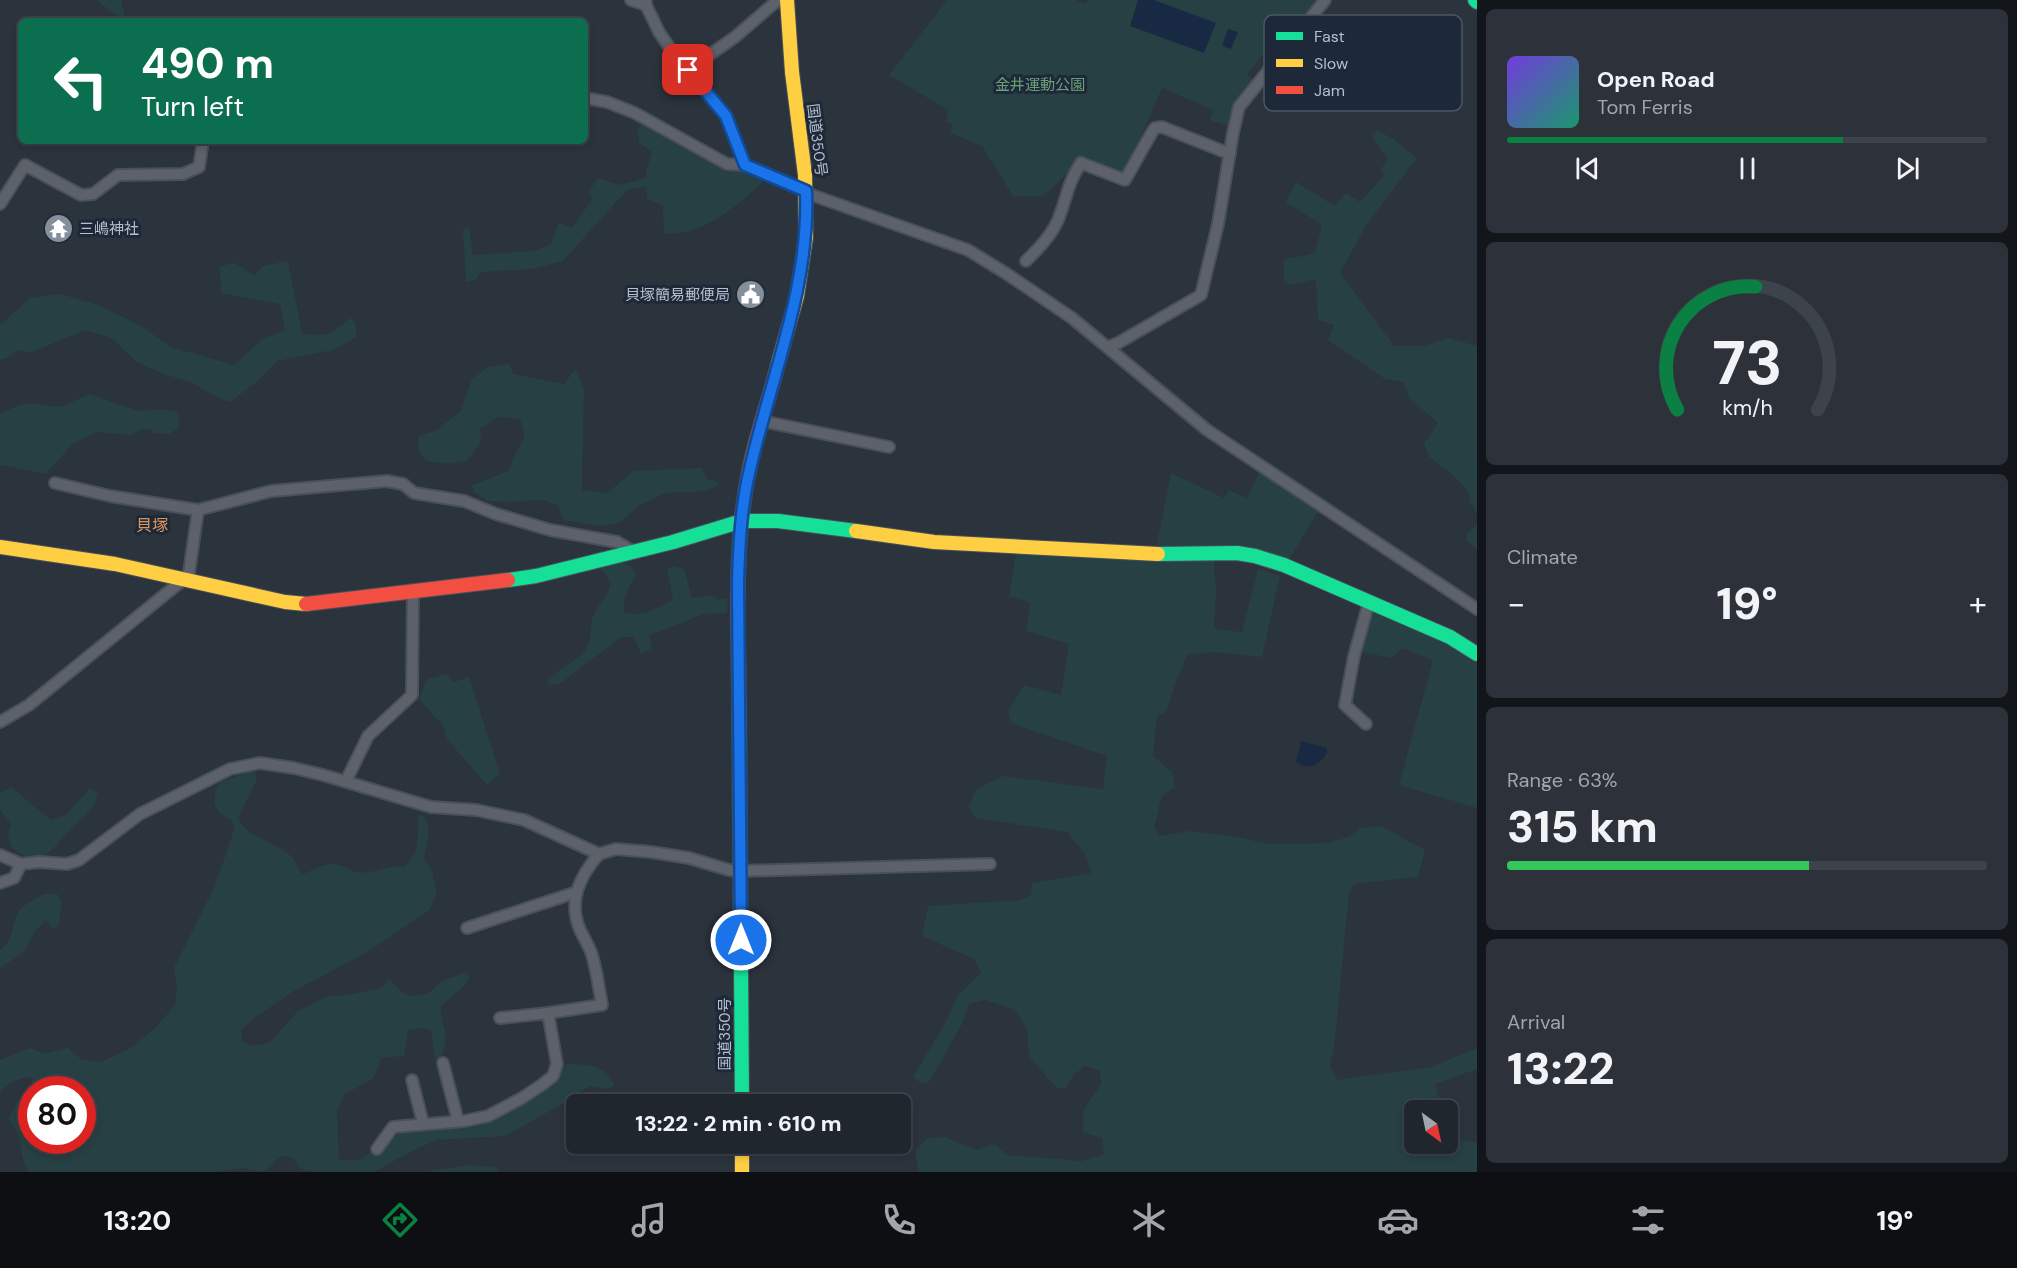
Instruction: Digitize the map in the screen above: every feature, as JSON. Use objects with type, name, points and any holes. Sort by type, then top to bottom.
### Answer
[{"type":"main road","name":"国道350号","points":[[742,1094],[738,583],[742,520],[749,471],[797,296],[806,237],[806,191],[792,72],[787,0]]},
{"type":"main road","points":[[0,547],[116,564],[285,602],[312,604],[536,576],[634,552],[742,520],[778,521],[934,542],[1128,554],[1237,553],[1284,565],[1450,637],[1477,654]]},
{"type":"main road","points":[[742,1154],[742,1172]]},
{"type":"street","points":[[631,0],[646,3],[659,33],[726,116],[745,165]]},
{"type":"street","points":[[688,70],[735,37],[778,0]]},
{"type":"street","points":[[1313,15],[1325,0]]},
{"type":"street","points":[[1108,347],[1201,295],[1218,224],[1239,108],[1264,77]]},
{"type":"street","points":[[588,99],[607,102],[635,113],[727,164],[745,165],[823,199],[968,250],[1072,318],[1207,430],[1477,609]]},
{"type":"street","points":[[1026,261],[1045,242],[1053,228],[1071,178],[1081,163],[1125,180],[1151,134],[1155,129],[1162,127],[1230,154]]},
{"type":"street","points":[[0,204],[25,165],[81,195],[93,194],[118,175],[191,172],[199,167],[203,144]]},
{"type":"street","points":[[762,422],[889,447]]},
{"type":"street","points":[[55,483],[110,496],[198,510],[271,491],[387,481],[403,484],[414,493],[464,501],[496,514],[550,530],[617,542],[634,552]]},
{"type":"street","points":[[0,722],[29,705],[186,580],[198,510]]},
{"type":"street","points":[[346,782],[368,736],[412,695],[413,591]]},
{"type":"street","points":[[1366,724],[1345,705],[1354,656],[1369,602]]},
{"type":"street","points":[[0,855],[21,864],[39,862],[67,864],[79,860],[140,814],[230,769],[260,764],[294,768],[431,807],[476,810],[524,820],[599,854]]},
{"type":"street","points":[[500,1018],[602,1005],[591,953],[574,909],[577,892],[590,865],[599,854],[616,849],[651,852],[689,858],[729,870],[741,871],[990,864]]},
{"type":"street","points":[[0,883],[14,878],[21,864]]},
{"type":"street","points":[[467,928],[577,892]]},
{"type":"street","points":[[377,1149],[393,1127],[488,1116],[522,1098],[553,1076],[557,1064],[548,1013]]},
{"type":"street","points":[[443,1063],[458,1121]]},
{"type":"street","points":[[412,1080],[423,1123]]},
{"type":"green space","points":[[96,0],[121,0],[125,18],[114,18],[116,15]]},
{"type":"green space","name":"金井運動公園","points":[[947,0],[1076,0],[1083,4],[1090,0],[1317,0],[1305,15],[1264,15],[1264,53],[1247,75],[1255,81],[1235,106],[1228,126],[1210,120],[1213,110],[1162,88],[1126,172],[1121,175],[1083,159],[1043,196],[1013,196],[982,146],[950,133],[952,125],[946,121],[948,110],[889,75]]},
{"type":"green space","points":[[641,124],[727,170],[744,170],[760,176],[762,183],[729,211],[706,225],[679,233],[664,234],[663,206],[647,199],[646,187],[628,189],[563,261],[532,269],[481,272],[475,280],[466,282],[463,228],[469,227],[473,255],[535,251],[551,244],[559,222],[572,228],[593,198],[588,193],[598,178],[619,185],[646,178],[652,152],[639,143],[637,130]]},
{"type":"green space","points":[[1378,131],[1392,138],[1417,158],[1367,224],[1340,273],[1394,346],[1423,346],[1448,338],[1477,346],[1477,513],[1470,503],[1468,491],[1451,473],[1429,457],[1424,444],[1438,423],[1410,399],[1403,382],[1385,379],[1328,340],[1334,325],[1318,320],[1316,279],[1290,285],[1284,279],[1284,260],[1315,252],[1322,225],[1286,202],[1296,182],[1335,206],[1346,193],[1360,202],[1384,176],[1381,169],[1388,159],[1372,137]]},
{"type":"green space","points":[[288,261],[302,333],[323,335],[338,328],[350,318],[356,323],[356,337],[333,350],[277,361],[254,384],[230,402],[214,396],[193,383],[161,373],[137,362],[111,338],[85,330],[30,353],[19,350],[0,360],[0,325],[30,298],[60,294],[98,305],[140,325],[171,347],[234,365],[261,340],[285,330],[280,304],[221,293],[220,266],[235,263],[254,275],[263,266]]},
{"type":"green space","points":[[510,364],[513,374],[564,384],[576,368],[584,390],[582,490],[607,493],[634,471],[702,468],[707,479],[716,481],[718,485],[706,491],[666,493],[642,504],[617,524],[598,526],[563,520],[558,506],[544,500],[487,501],[474,492],[472,485],[509,471],[513,458],[525,437],[520,419],[498,417],[480,429],[481,442],[467,461],[448,464],[426,461],[419,452],[418,436],[435,431],[460,412],[472,379],[488,367]]},
{"type":"green space","points":[[90,394],[138,411],[161,409],[177,412],[180,425],[169,434],[154,433],[150,429],[143,429],[132,435],[97,432],[73,444],[45,474],[0,465],[0,413],[20,405],[60,407]]},
{"type":"green space","points":[[1259,472],[1318,512],[1288,561],[1213,547],[1216,591],[1214,629],[1242,632],[1258,569],[1280,576],[1262,657],[1213,652],[1187,655],[1167,711],[1157,716],[1153,756],[1172,772],[1175,787],[1162,796],[1154,827],[1160,836],[1188,831],[1233,836],[1269,844],[1330,843],[1351,836],[1360,828],[1381,826],[1425,850],[1418,877],[1354,884],[1349,893],[1334,1050],[1330,1066],[1337,1080],[1431,1067],[1477,1048],[1477,1069],[1435,1084],[1440,1100],[1404,1100],[1404,1154],[1458,1154],[1458,1140],[1477,1142],[1477,1172],[919,1172],[915,1152],[927,1138],[945,1137],[976,1150],[995,1144],[1007,1155],[1082,1161],[1104,1154],[1102,1138],[1083,1132],[1083,1111],[1101,1084],[1100,1070],[1084,1066],[1073,1076],[1066,1089],[1057,1088],[1029,1057],[1027,1029],[1014,1009],[985,1000],[969,1004],[962,1024],[930,1081],[922,1084],[913,1077],[948,1018],[957,996],[981,973],[974,959],[922,936],[928,906],[1020,900],[1031,895],[1032,883],[1091,873],[1085,854],[1067,832],[976,818],[969,807],[976,789],[1002,776],[1103,789],[1107,756],[1011,723],[1008,711],[1024,685],[1061,695],[1069,644],[1026,631],[1030,603],[1009,596],[1016,553],[1154,559],[1171,473],[1224,498],[1229,490],[1247,498]]},
{"type":"green space","points":[[1477,524],[1477,549],[1466,541],[1467,534]]},
{"type":"green space","points":[[621,562],[631,566],[636,575],[625,598],[625,613],[644,613],[673,600],[667,569],[674,566],[684,569],[692,598],[712,595],[718,600],[728,598],[727,613],[704,614],[650,635],[652,650],[641,654],[634,637],[621,637],[561,683],[547,685],[558,672],[578,658],[586,649],[590,640],[594,614],[610,585],[609,578],[601,570],[601,566]]},
{"type":"green space","points":[[1372,610],[1449,642],[1477,662],[1477,808],[1399,785],[1433,660],[1402,648],[1392,658],[1362,652]]},
{"type":"green space","points":[[446,674],[454,682],[469,677],[500,774],[487,785],[447,739],[444,727],[419,699],[427,679]]},
{"type":"green space","points":[[251,771],[256,773],[256,782],[238,818],[249,831],[293,858],[303,874],[330,864],[363,873],[398,866],[404,867],[415,850],[418,837],[418,816],[422,814],[427,824],[428,835],[424,858],[432,870],[437,894],[429,910],[366,953],[294,991],[241,1030],[242,1041],[251,1046],[269,1043],[298,1011],[328,996],[347,995],[381,988],[390,979],[401,992],[412,996],[427,994],[444,980],[467,972],[469,979],[441,1006],[446,1039],[441,1058],[435,1059],[431,1030],[422,1028],[408,1030],[404,1056],[381,1058],[374,1078],[345,1094],[337,1111],[339,1160],[359,1160],[403,1131],[476,1122],[513,1110],[544,1091],[567,1064],[589,1065],[601,1069],[615,1085],[607,1089],[590,1086],[578,1094],[566,1094],[566,1102],[505,1136],[437,1140],[374,1172],[313,1172],[301,1169],[292,1158],[281,1156],[263,1172],[244,1168],[213,1172],[28,1172],[22,1154],[96,1154],[96,1076],[18,1076],[18,1080],[0,1092],[0,1060],[30,1048],[45,1054],[68,1048],[81,1059],[101,1062],[132,1047],[155,1028],[175,1005],[177,988],[174,968],[215,886],[235,827],[232,821],[219,813],[214,804],[216,787],[220,782]]},
{"type":"green space","points":[[11,787],[51,820],[66,815],[90,788],[98,793],[88,813],[51,851],[38,858],[22,854],[11,847],[8,834],[11,823],[0,810],[0,793]]},
{"type":"green space","points":[[44,894],[57,894],[62,902],[58,926],[53,929],[46,920],[36,930],[24,952],[0,968],[0,950],[8,942],[16,916],[27,903]]},
{"type":"green space","points":[[18,1101],[18,1136],[9,1118]]},
{"type":"green space","points":[[469,1165],[496,1167],[499,1172],[424,1172]]},
{"type":"water","points":[[1138,0],[1154,0],[1216,23],[1204,53],[1130,26]]},
{"type":"water","points":[[1228,29],[1238,32],[1231,49],[1222,46]]},
{"type":"water","points":[[1301,741],[1327,748],[1327,753],[1313,765],[1300,765],[1296,762]]},
{"type":"traffic: fast","points":[[508,580],[536,576],[673,542],[742,521],[778,521],[856,531]]},
{"type":"traffic: fast","points":[[1158,554],[1237,553],[1284,565],[1450,637],[1477,654]]},
{"type":"traffic: fast","points":[[739,695],[742,1094]]},
{"type":"traffic: slow","points":[[778,364],[797,296],[806,237],[805,175],[792,72],[787,0]]},
{"type":"traffic: slow","points":[[856,531],[934,542],[1158,554]]},
{"type":"traffic: slow","points":[[0,547],[115,564],[285,602],[306,604]]},
{"type":"traffic: slow","points":[[742,1154],[742,1172]]},
{"type":"traffic: jam","points":[[739,695],[738,582],[744,499],[755,444],[778,364]]},
{"type":"traffic: jam","points":[[306,604],[508,580]]},
{"type":"place","name":"三嶋神社","points":[[58,229]]},
{"type":"place","name":"貝塚簡易郵便局","points":[[751,295]]},
{"type":"district","name":"貝塚","points":[[152,525]]},
{"type":"route","points":[[688,70],[726,116],[745,165],[806,191],[807,203],[806,237],[797,296],[749,471],[740,541],[738,583],[741,707],[741,940]]}]
